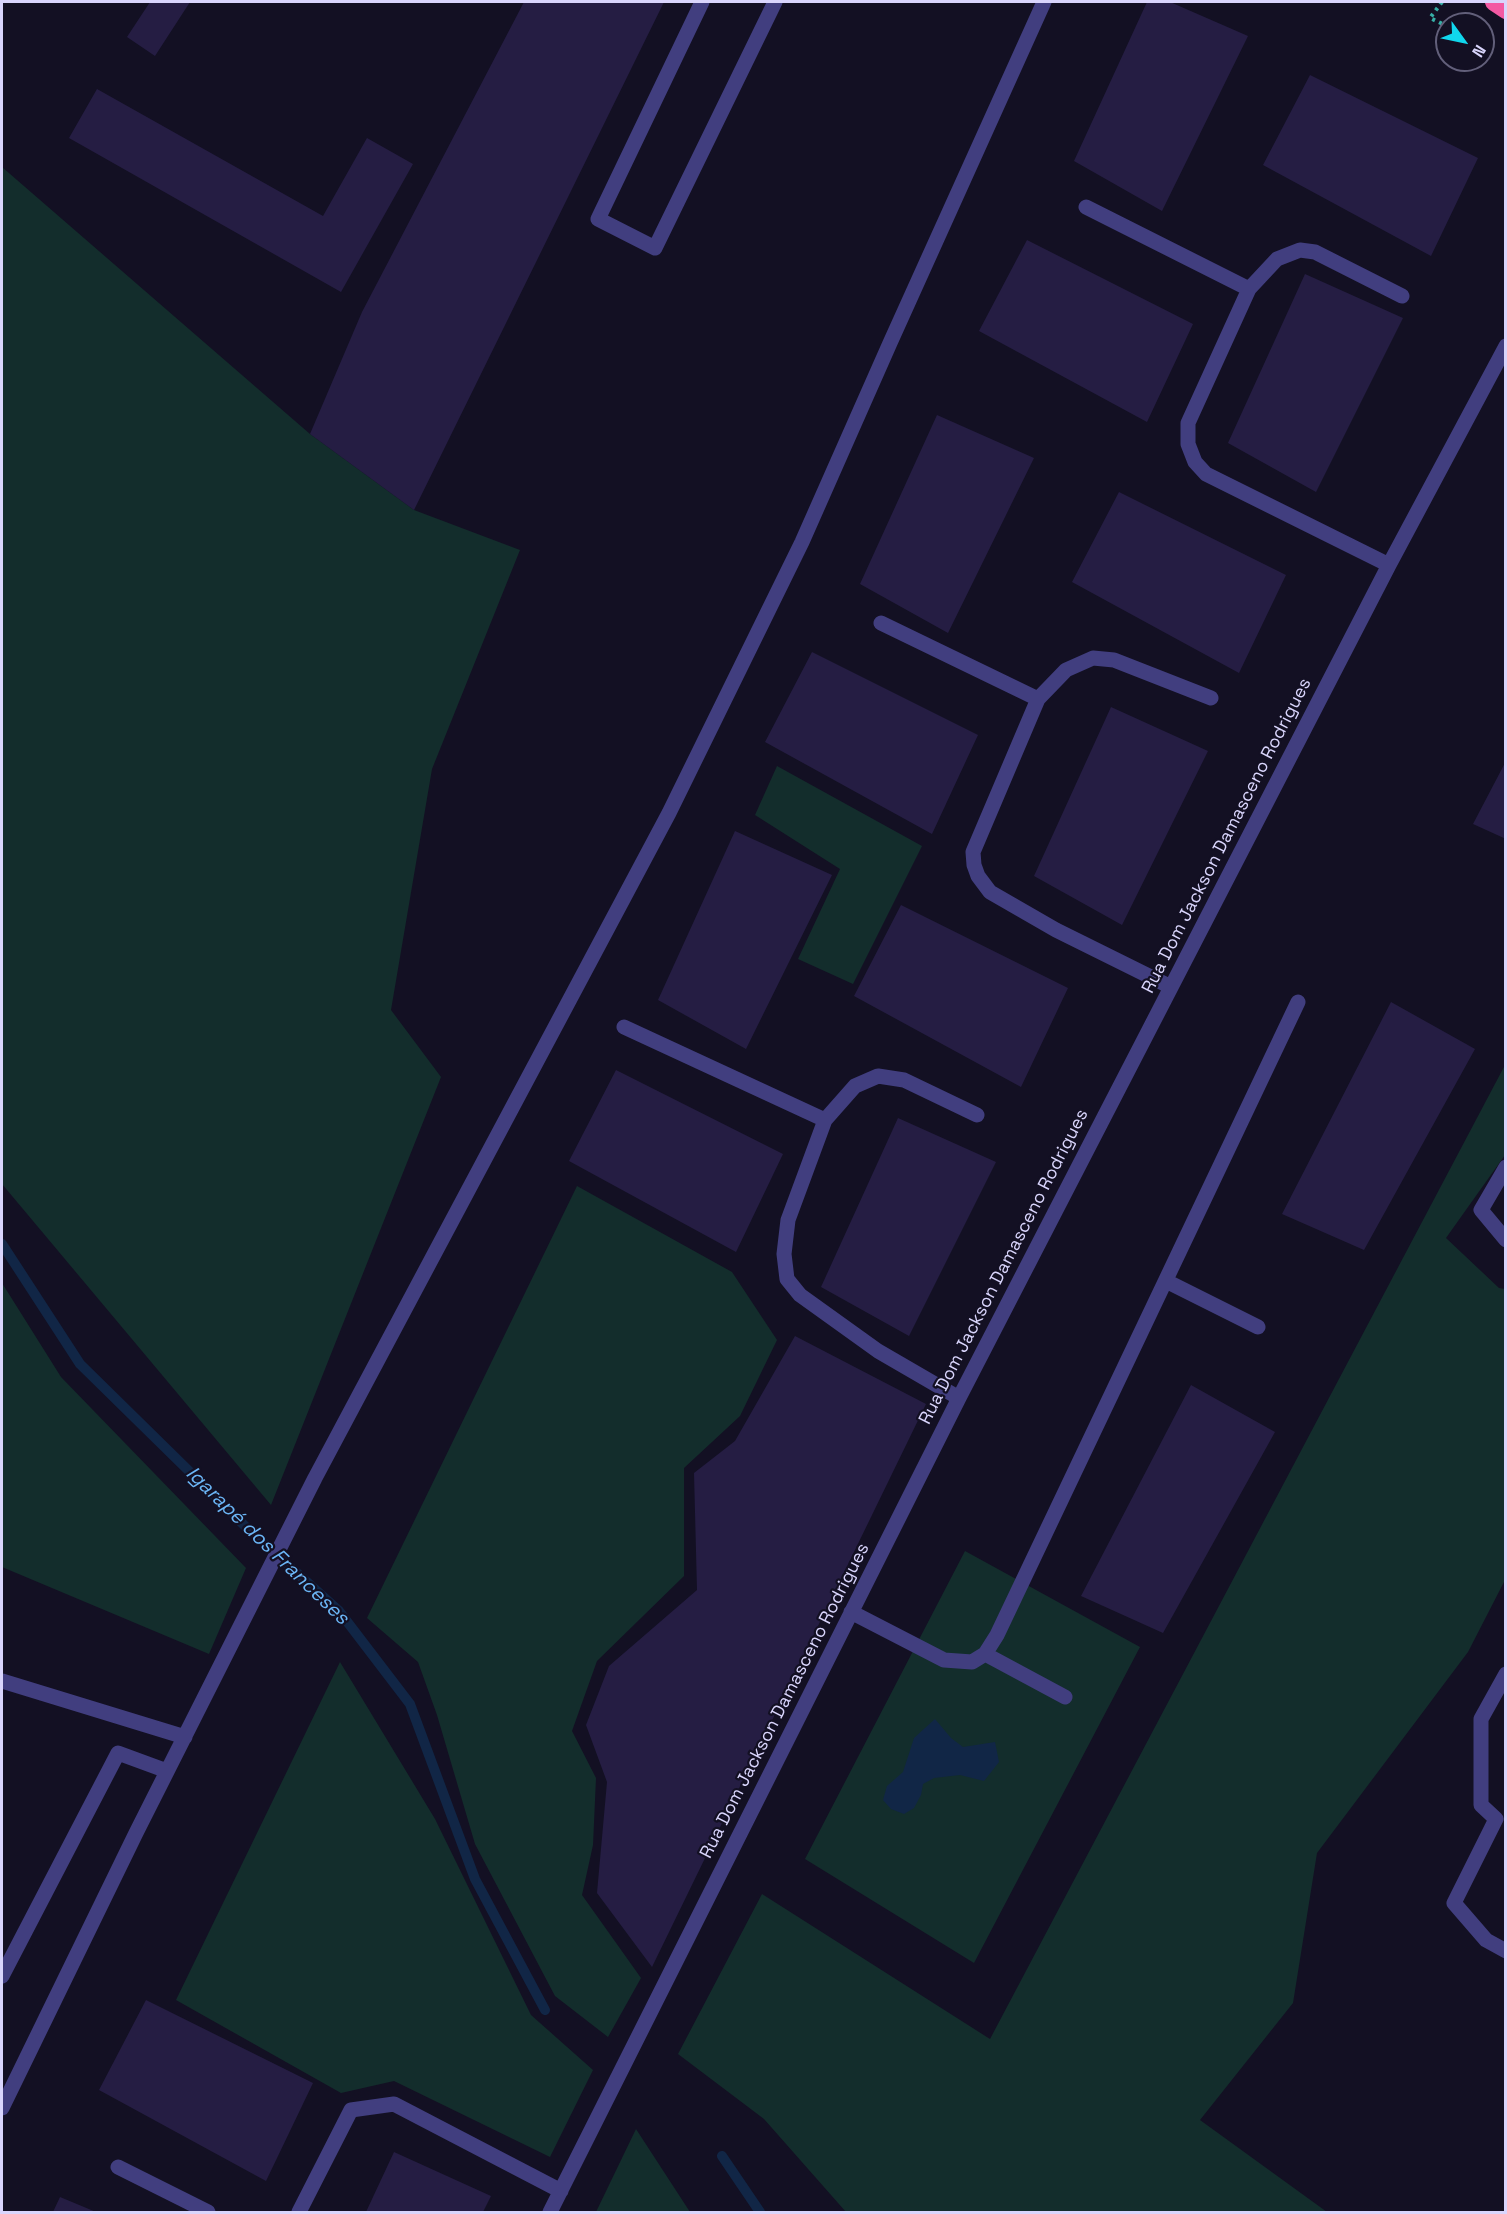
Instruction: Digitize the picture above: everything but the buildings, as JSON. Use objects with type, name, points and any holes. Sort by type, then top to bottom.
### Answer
[{"type":"highway","points":[[1494,2],[1506,10]]},
{"type":"street","points":[[702,2],[598,219],[655,248],[775,2]]},
{"type":"street","points":[[2,2108],[167,1771],[315,1478],[669,813],[802,542],[1044,2]]},
{"type":"street","points":[[1086,207],[1249,289]]},
{"type":"street","points":[[1389,565],[1206,474],[1195,462],[1188,444],[1188,423],[1249,289],[1277,259],[1300,250],[1315,252],[1402,296]]},
{"type":"street","name":"Rua Dom Jackson Damasceno Rodrigues","points":[[550,2212],[959,1398],[1389,565],[1506,346]]},
{"type":"street","points":[[881,623],[1038,699]]},
{"type":"street","points":[[1171,987],[1056,930],[990,892],[978,876],[973,852],[1038,699],[1066,670],[1093,658],[1113,660],[1211,698]]},
{"type":"street","points":[[852,1612],[944,1660],[972,1662],[985,1654],[997,1635],[1298,1002]]},
{"type":"street","points":[[624,1027],[825,1120]]},
{"type":"street","points":[[959,1398],[878,1351],[800,1295],[787,1279],[784,1254],[788,1220],[825,1120],[855,1086],[878,1076],[904,1080],[977,1114]]},
{"type":"street","points":[[1506,1167],[1481,1210],[1506,1240]]},
{"type":"street","points":[[1166,1281],[1258,1327]]},
{"type":"street","points":[[985,1654],[1065,1697]]},
{"type":"street","points":[[1506,1674],[1481,1719],[1481,1805],[1496,1819],[1454,1903],[1486,1940],[1506,1951]]},
{"type":"street","points":[[2,1681],[185,1737]]},
{"type":"street","points":[[2,1976],[118,1753],[167,1771]]},
{"type":"street","points":[[298,2212],[351,2110],[394,2104],[561,2191]]},
{"type":"street","points":[[118,2168],[208,2212]]},
{"type":"path","points":[[1435,21],[1430,18],[1442,2]]},
{"type":"green space","points":[[2,167],[310,434],[414,510],[520,550],[432,769],[391,1010],[441,1077],[271,1505],[2,1184]]},
{"type":"green space","points":[[777,766],[922,846],[853,984],[798,959],[840,869],[755,815]]},
{"type":"green space","points":[[1505,1065],[1505,1155],[1446,1238],[1499,1288],[1505,1289],[1505,1580],[1468,1652],[1317,1853],[1293,2003],[1200,2120],[1327,2212],[846,2212],[764,2119],[678,2054],[762,1894],[990,2039]]},
{"type":"green space","points":[[577,1186],[732,1272],[777,1340],[740,1416],[684,1468],[684,1576],[597,1661],[572,1731],[596,1778],[593,1845],[582,1895],[641,1978],[608,2037],[555,1996],[475,1844],[437,1715],[418,1662],[367,1618]]},
{"type":"green space","points":[[2,1283],[61,1377],[246,1568],[209,1654],[2,1567]]},
{"type":"green space","points":[[965,1551],[1140,1647],[974,1963],[805,1859]]},
{"type":"green space","points":[[340,1662],[435,1819],[531,2015],[593,2070],[550,2157],[394,2081],[341,2093],[176,2000]]},
{"type":"green space","points":[[636,2129],[690,2212],[596,2212]]},
{"type":"water","points":[[935,1719],[951,1738],[963,1747],[995,1742],[999,1762],[984,1781],[960,1775],[934,1778],[923,1784],[921,1795],[914,1808],[904,1814],[891,1809],[883,1800],[887,1786],[903,1772],[914,1738]]},
{"type":"waterway","name":"Igarapé dos Franceses","points":[[2,1244],[80,1364],[246,1527],[339,1611],[410,1704],[475,1879],[545,2010]]},
{"type":"waterway","name":"Igarapé dos Franceses","points":[[722,2156],[760,2212]]}]
